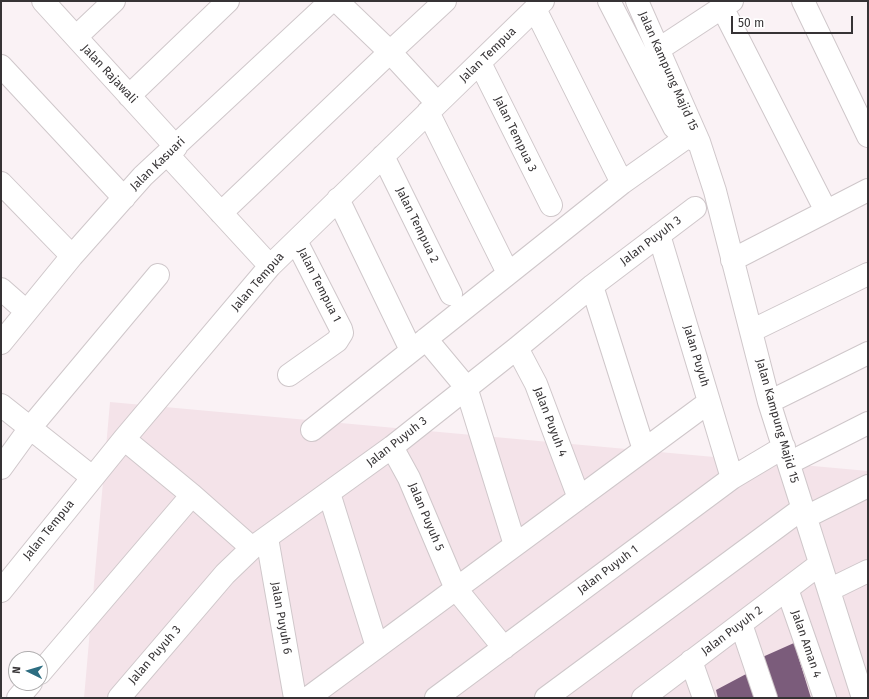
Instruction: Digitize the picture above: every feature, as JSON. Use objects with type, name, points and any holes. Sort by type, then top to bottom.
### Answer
[{"type":"street","name":"Jalan Rajawali","points":[[43,1],[129,96],[221,213],[270,266]]},
{"type":"street","points":[[76,37],[114,1]]},
{"type":"street","points":[[129,96],[228,1]]},
{"type":"street","name":"Jalan Kasuari","points":[[1,343],[72,256],[143,176],[331,1]]},
{"type":"street","points":[[337,1],[390,52],[433,108],[508,273]]},
{"type":"street","points":[[221,213],[445,1]]},
{"type":"street","name":"Jalan Kampung Majid 15","points":[[609,1],[674,127],[678,132],[693,140]]},
{"type":"street","name":"Jalan Kampung Majid 15","points":[[637,1],[715,191],[770,402],[820,564],[863,684]]},
{"type":"street","points":[[803,1],[868,136]]},
{"type":"street","points":[[658,49],[727,4],[826,211]]},
{"type":"street","points":[[539,5],[622,183]]},
{"type":"street","name":"Jalan Tempua","points":[[1,590],[124,439],[270,266],[539,5]]},
{"type":"street","name":"Jalan Tempua 3","points":[[480,63],[550,205]]},
{"type":"street","points":[[1,66],[124,198]]},
{"type":"street","points":[[312,430],[622,183],[693,140]]},
{"type":"street","name":"Jalan Tempua 2","points":[[383,156],[451,294]]},
{"type":"street","points":[[1,183],[72,256]]},
{"type":"street","points":[[732,260],[868,190]]},
{"type":"street","points":[[338,199],[419,345],[466,387],[515,545]]},
{"type":"street","name":"Jalan Puyuh 3","points":[[119,698],[225,574],[259,543],[392,447],[517,348],[592,286],[696,208]]},
{"type":"street","name":"Jalan Puyuh","points":[[659,235],[732,478]]},
{"type":"street","name":"Jalan Tempua 1","points":[[289,375],[337,341],[342,333],[342,329],[296,241]]},
{"type":"street","points":[[751,331],[868,274]]},
{"type":"street","points":[[1,468],[30,428],[158,275]]},
{"type":"street","points":[[592,286],[644,450]]},
{"type":"street","points":[[1,289],[26,312]]},
{"type":"street","name":"Jalan Puyuh 4","points":[[517,348],[536,384],[579,498]]},
{"type":"street","points":[[770,402],[868,354]]},
{"type":"street","points":[[308,698],[710,402]]},
{"type":"street","points":[[1,405],[92,478]]},
{"type":"street","name":"Jalan Puyuh 1","points":[[444,696],[504,648],[732,478],[868,423]]},
{"type":"street","points":[[124,439],[192,495],[259,543]]},
{"type":"street","name":"Jalan Puyuh 5","points":[[392,447],[409,478],[456,589],[504,648]]},
{"type":"street","points":[[546,698],[804,512],[868,486]]},
{"type":"street","points":[[328,493],[377,647]]},
{"type":"street","points":[[48,663],[192,495]]},
{"type":"street","name":"Jalan Puyuh 6","points":[[259,543],[295,698]]},
{"type":"street","name":"Jalan Puyuh 2","points":[[643,698],[820,564]]},
{"type":"street","points":[[829,590],[868,571]]},
{"type":"street","name":"Jalan Aman 4","points":[[787,589],[825,698]]},
{"type":"street","points":[[741,624],[766,698]]},
{"type":"street","points":[[691,661],[704,698]]},
{"type":"shaded area","points":[[110,402],[868,471],[868,698],[84,698]]},
{"type":"building","points":[[794,643],[811,698],[769,698],[758,659]]},
{"type":"building","points":[[748,673],[755,698],[718,698],[716,690]]}]
